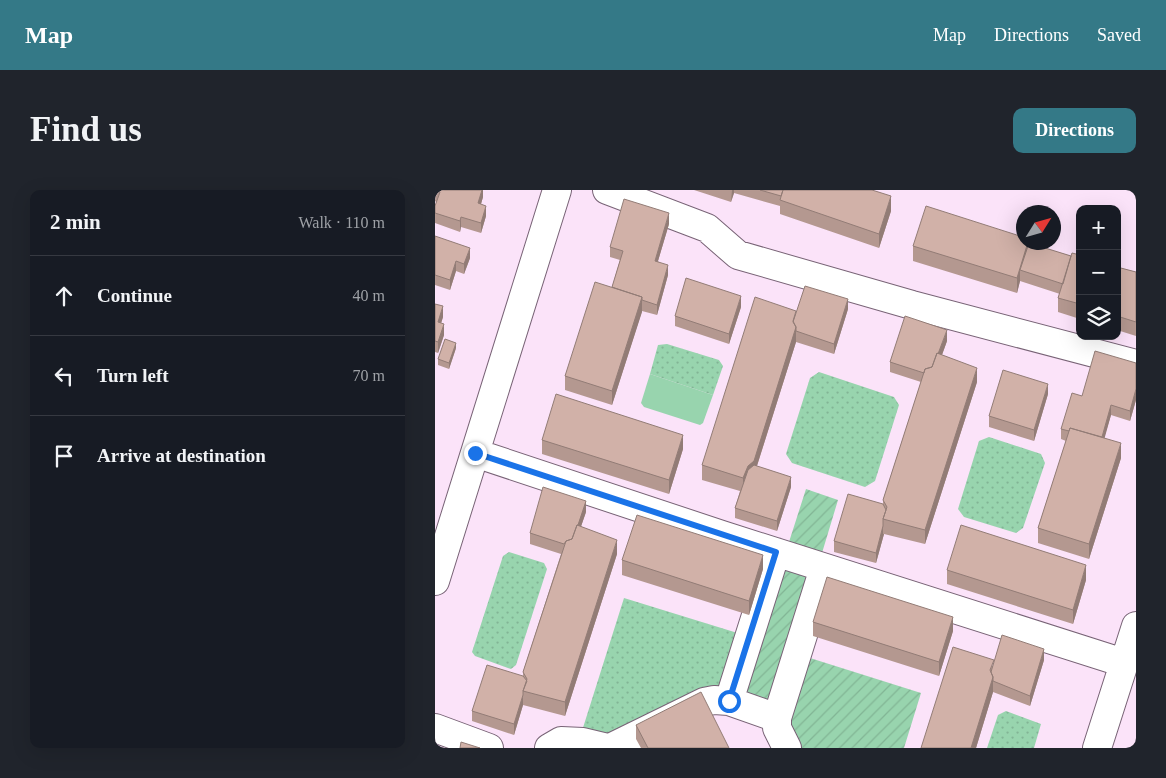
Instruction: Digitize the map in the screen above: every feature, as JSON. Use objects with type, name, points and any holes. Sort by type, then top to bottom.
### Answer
[{"type":"street","points":[[435,581],[557,190]]},
{"type":"street","points":[[607,190],[707,228],[738,255],[912,305],[1136,364]]},
{"type":"street","points":[[475,453],[824,568],[1124,663]]},
{"type":"street","points":[[729,701],[776,552]]},
{"type":"street","points":[[787,748],[777,728],[777,718],[824,568]]},
{"type":"street","points":[[1097,748],[1136,626]]},
{"type":"street","points":[[549,748],[561,741],[583,742],[609,748],[704,702],[714,700],[729,701],[777,718]]},
{"type":"street","points":[[435,728],[489,748]]},
{"type":"green space","points":[[667,344],[719,360],[723,366],[713,395],[650,374],[658,345]]},
{"type":"green space","points":[[819,372],[894,397],[899,405],[875,481],[865,487],[792,463],[786,454],[810,378]]},
{"type":"green space","points":[[650,374],[713,395],[703,423],[700,425],[644,407],[641,403]]},
{"type":"green space","points":[[989,437],[1041,454],[1045,463],[1023,528],[1016,533],[964,517],[958,509],[979,441]]},
{"type":"green space","points":[[806,489],[838,500],[822,553],[789,542]]},
{"type":"green space","points":[[509,552],[544,563],[547,569],[516,665],[511,669],[475,656],[472,652],[503,556]]},
{"type":"green space","points":[[777,566],[813,578],[773,704],[738,693]]},
{"type":"green space","points":[[624,598],[744,635],[728,685],[605,744],[581,734]]},
{"type":"green space","points":[[810,658],[921,693],[904,748],[793,748],[784,731]]},
{"type":"green space","points":[[1006,711],[1041,724],[1034,748],[987,748],[998,715]]},
{"type":"building","points":[[435,190],[482,190],[478,203],[486,206],[481,223],[461,217],[460,221],[435,213],[435,206],[440,192]]},
{"type":"building","points":[[760,190],[783,190],[781,196]]},
{"type":"building","points":[[783,190],[872,190],[891,196],[879,234],[780,200]]},
{"type":"building","points":[[624,199],[669,213],[655,261],[668,265],[657,305],[642,300],[642,297],[612,287],[623,251],[610,247]]},
{"type":"building","points":[[926,206],[1016,235],[1016,250],[1026,250],[1017,278],[913,246]]},
{"type":"building","points":[[435,236],[470,248],[464,264],[456,261],[450,280],[435,275]]},
{"type":"building","points":[[1027,250],[1052,250],[1071,256],[1063,284],[1020,270]]},
{"type":"building","points":[[1072,253],[1076,254],[1076,303],[1058,298]]},
{"type":"building","points":[[1121,268],[1136,272],[1136,322],[1121,317]]},
{"type":"building","points":[[686,278],[741,296],[729,334],[675,316]]},
{"type":"building","points":[[595,282],[642,297],[612,391],[565,376]]},
{"type":"building","points":[[805,286],[848,299],[834,344],[796,331],[793,322]]},
{"type":"building","points":[[755,297],[796,311],[793,321],[796,327],[754,461],[748,466],[743,478],[702,465]]},
{"type":"building","points":[[435,304],[443,306],[438,322],[444,324],[438,342],[435,341]]},
{"type":"building","points":[[905,316],[947,330],[932,367],[925,369],[924,373],[890,362]]},
{"type":"building","points":[[445,339],[456,343],[449,363],[438,359]]},
{"type":"building","points":[[1095,351],[1136,363],[1136,389],[1130,411],[1111,405],[1102,437],[1070,428],[1069,431],[1061,429],[1072,393],[1082,396]]},
{"type":"building","points":[[937,353],[977,368],[925,530],[883,519],[887,507],[883,500],[925,369],[932,367]]},
{"type":"building","points":[[1003,370],[1048,384],[1034,430],[989,416]]},
{"type":"building","points":[[556,394],[683,435],[669,480],[542,440]]},
{"type":"building","points":[[1070,428],[1121,443],[1089,544],[1038,528]]},
{"type":"building","points":[[754,465],[791,477],[777,521],[735,508],[748,470]]},
{"type":"building","points":[[543,487],[586,501],[572,539],[564,544],[530,533]]},
{"type":"building","points":[[848,494],[883,504],[886,510],[876,553],[834,541]]},
{"type":"building","points":[[637,515],[763,555],[749,601],[622,560]]},
{"type":"building","points":[[577,525],[617,540],[565,702],[523,691],[527,679],[523,672],[566,541],[572,539]]},
{"type":"building","points":[[961,525],[1086,565],[1073,610],[947,570]]},
{"type":"building","points":[[827,577],[953,617],[939,662],[813,622]]},
{"type":"building","points":[[1002,635],[1044,649],[1030,696],[993,681],[991,672]]},
{"type":"building","points":[[953,647],[994,660],[990,670],[993,677],[971,748],[921,748]]},
{"type":"building","points":[[487,665],[523,676],[527,681],[514,724],[472,711]]},
{"type":"building","points":[[701,692],[729,748],[648,748],[636,725]]},
{"type":"building","points":[[461,742],[480,748],[460,748]]},
{"type":"route","points":[[475,453],[776,552],[729,701]]}]
